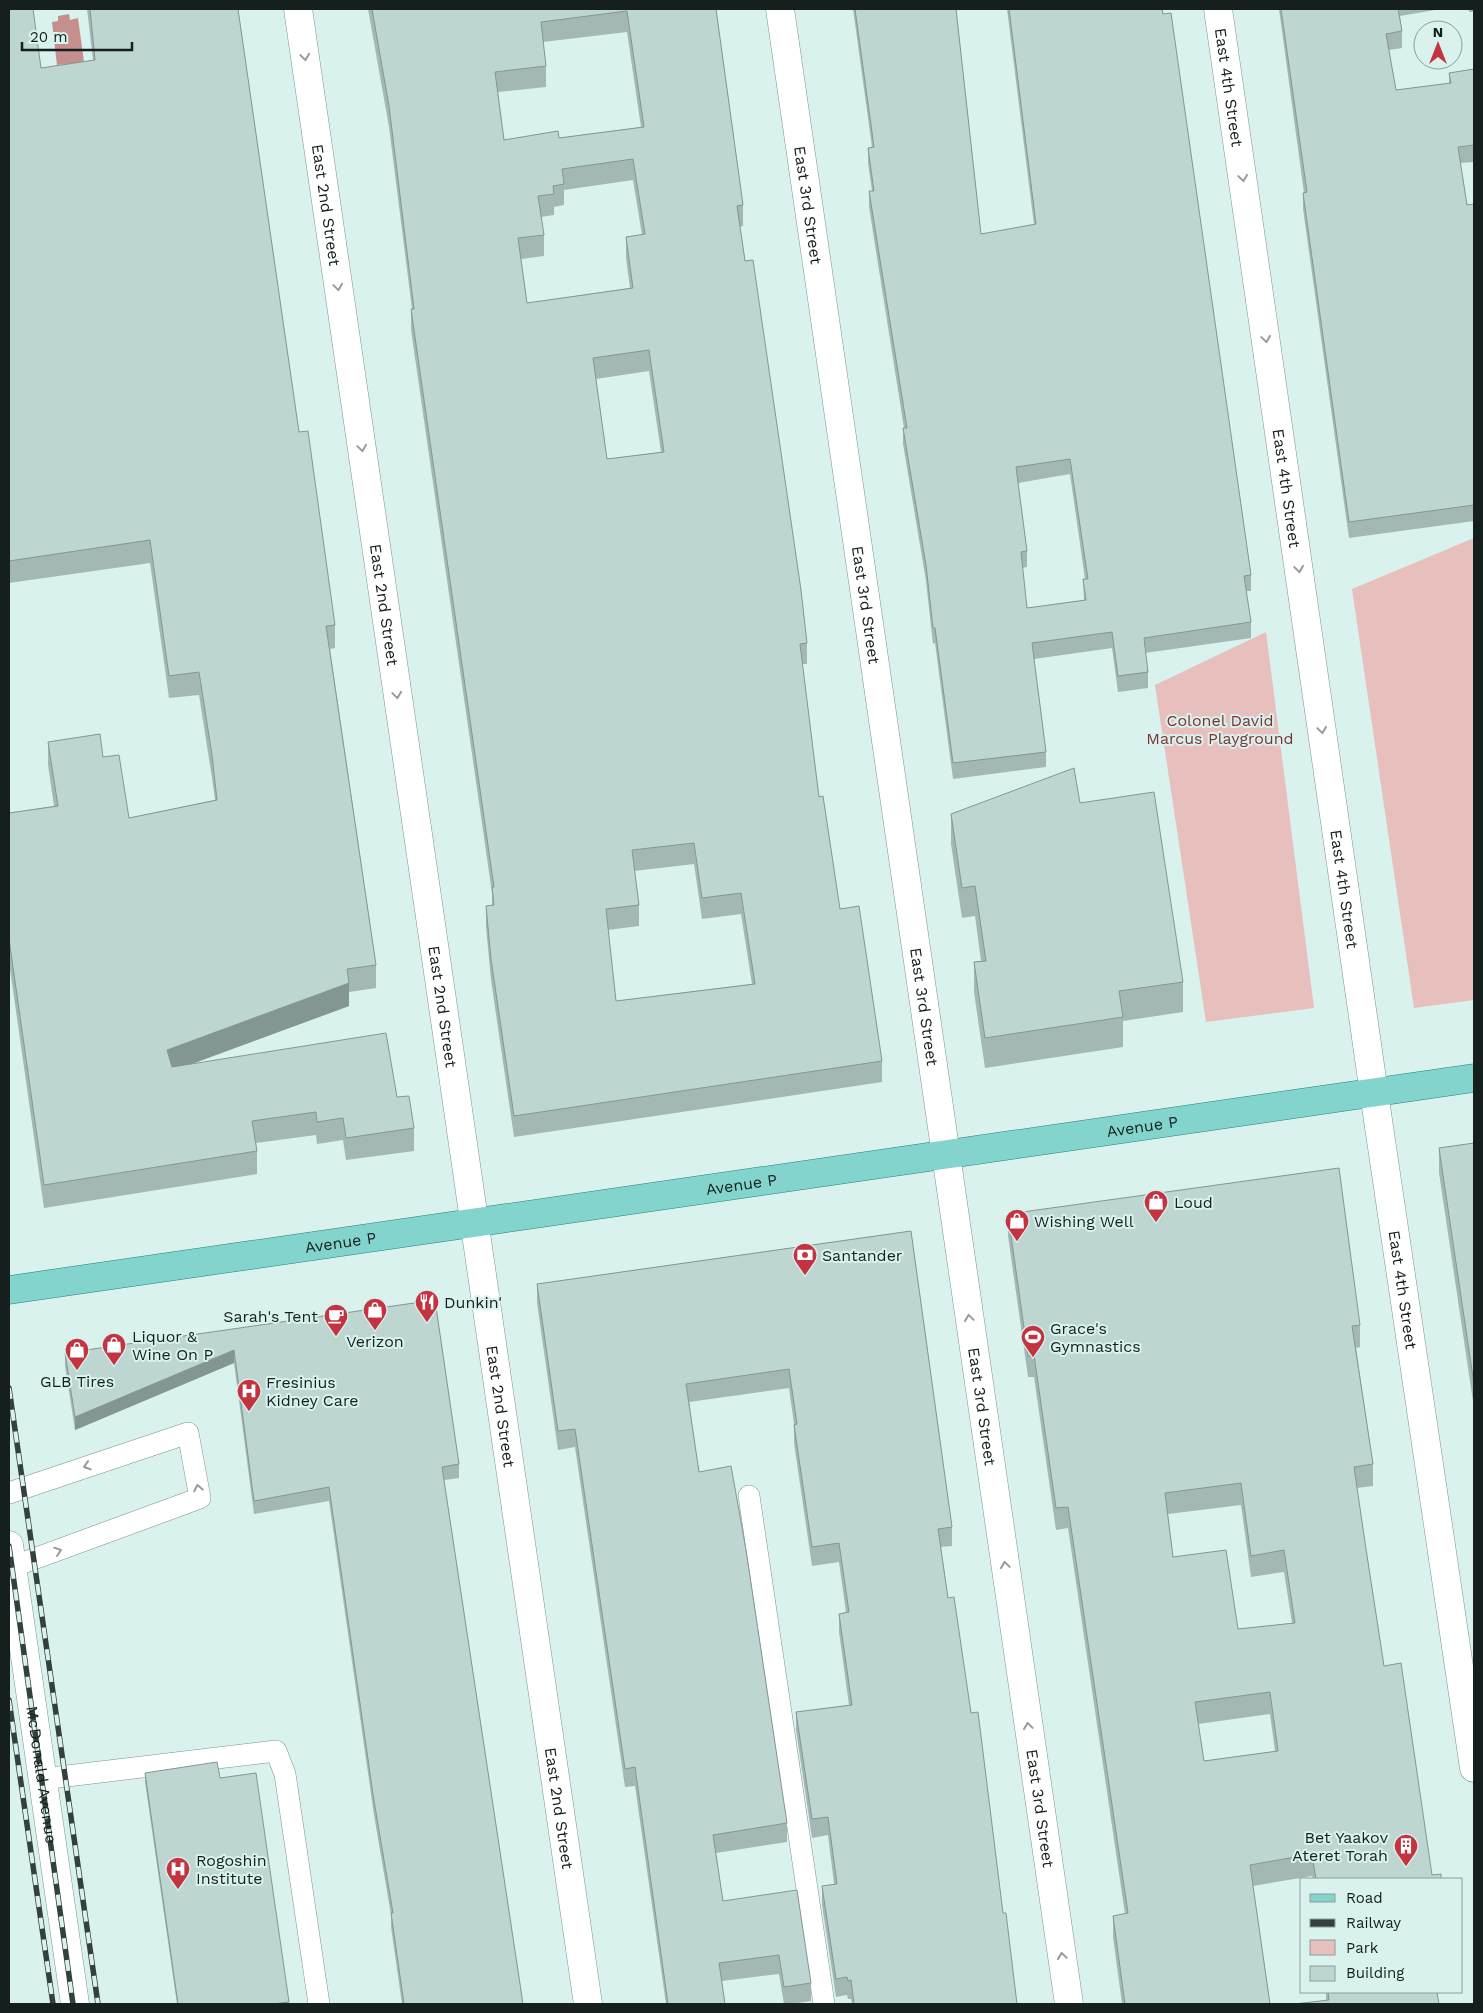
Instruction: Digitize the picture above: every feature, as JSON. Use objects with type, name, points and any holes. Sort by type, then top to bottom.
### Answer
[{"type":"main road","name":"Avenue P","points":[[9,1290],[1474,1078]]},
{"type":"street","name":"East 2nd Street","points":[[298,9],[588,2004]]},
{"type":"street","name":"East 3rd Street","points":[[780,9],[1069,2004]]},
{"type":"street","name":"East 4th Street","points":[[1218,9],[1374,1093],[1474,1768]]},
{"type":"street","name":"McDonald Avenue","points":[[10,1556],[75,2004]]},
{"type":"lane","points":[[9,1493],[188,1433],[200,1498],[10,1556]]},
{"type":"lane","points":[[749,1496],[824,2004]]},
{"type":"lane","points":[[42,1779],[276,1751],[285,1774],[319,2004]]},
{"type":"green space","points":[[1474,538],[1474,1000],[1414,1008],[1352,589]]},
{"type":"green space","name":"Colonel David Marcus Playground","points":[[1266,632],[1314,1008],[1206,1022],[1155,685]]},
{"type":"shaded area","points":[[69,14],[70,20],[78,18],[84,62],[57,65],[52,22],[58,21],[58,16]]},
{"type":"building","points":[[9,9],[33,9],[41,68],[95,60],[90,9],[238,9],[299,432],[308,431],[335,625],[326,626],[376,965],[347,969],[349,983],[167,1050],[172,1067],[386,1033],[397,1097],[409,1096],[414,1128],[346,1138],[343,1118],[317,1122],[316,1112],[252,1121],[257,1151],[44,1185],[9,939],[9,813],[58,806],[48,742],[100,734],[103,757],[119,755],[129,818],[217,800],[199,672],[169,676],[150,540],[9,561]]},
{"type":"building","points":[[372,9],[716,9],[743,205],[737,206],[745,261],[753,260],[801,590],[807,643],[800,644],[819,797],[823,796],[840,909],[859,906],[882,1061],[514,1116],[491,959],[486,906],[494,905],[492,887],[494,887],[411,309],[414,309],[389,106]],"holes":[[[627,11],[644,127],[559,138],[558,131],[504,140],[495,72],[546,66],[541,22]],[[633,159],[645,234],[626,237],[633,288],[527,303],[518,238],[544,235],[538,196],[554,194],[553,186],[564,184],[562,169]],[[649,350],[664,452],[607,459],[593,358]],[[694,843],[702,898],[741,893],[755,984],[616,1001],[606,909],[639,905],[632,850]]]},
{"type":"building","points":[[855,9],[956,9],[981,234],[1036,224],[1009,9],[1162,9],[1163,14],[1171,13],[1251,575],[1244,576],[1251,622],[1144,638],[1148,672],[1118,676],[1112,632],[1032,643],[1046,752],[953,763],[935,628],[933,628],[926,565],[903,428],[907,428],[869,191],[874,191],[868,148],[874,147]],"holes":[[[1070,459],[1088,579],[1083,579],[1086,600],[1027,608],[1021,552],[1027,551],[1016,467]]]},
{"type":"building","points":[[1281,9],[1398,9],[1402,31],[1386,34],[1396,90],[1451,83],[1449,73],[1474,69],[1474,145],[1458,147],[1467,205],[1474,204],[1474,505],[1349,522],[1303,193],[1307,192]]},
{"type":"building","points":[[1074,768],[1080,803],[1154,792],[1183,982],[1119,991],[1123,1017],[985,1038],[974,962],[986,961],[975,886],[962,888],[951,814]]},
{"type":"building","points":[[1474,1143],[1474,1384],[1439,1148]]},
{"type":"building","points":[[1339,1168],[1360,1325],[1352,1326],[1373,1464],[1354,1467],[1384,1666],[1401,1663],[1432,1875],[1441,1874],[1441,1878],[1316,1878],[1312,1854],[1250,1865],[1270,2004],[1125,2004],[1113,1916],[1128,1913],[1068,1507],[1056,1508],[1034,1355],[1028,1356],[1008,1214]],"holes":[[[1241,1483],[1251,1556],[1284,1550],[1295,1623],[1238,1629],[1226,1550],[1173,1557],[1165,1493]],[[1270,1692],[1278,1751],[1204,1761],[1195,1702]]]},
{"type":"building","points":[[911,1231],[952,1527],[938,1529],[948,1598],[954,1597],[971,1713],[978,1712],[1003,1913],[1006,1913],[1017,2004],[854,2004],[851,1980],[848,1981],[847,1977],[836,1979],[822,1886],[837,1884],[828,1817],[812,1819],[796,1712],[852,1705],[839,1614],[849,1612],[839,1543],[812,1547],[794,1425],[797,1424],[789,1369],[686,1384],[699,1472],[731,1466],[746,1550],[787,1823],[713,1835],[723,1901],[797,1890],[811,1983],[784,1987],[779,1955],[719,1963],[725,2004],[668,2004],[635,1767],[625,1769],[575,1429],[558,1431],[537,1284]]},
{"type":"building","points":[[435,1300],[459,1464],[442,1467],[523,2004],[404,2004],[391,1913],[393,1913],[374,1801],[329,1487],[254,1501],[234,1350],[75,1417],[65,1353]]},
{"type":"building","points":[[217,1762],[220,1778],[256,1773],[289,2002],[273,2004],[178,2004],[145,1773]]},
{"type":"building","points":[[1328,1993],[1437,1993],[1439,2004],[1294,2004],[1329,2000]]},
{"type":"railway","points":[[9,1388],[98,2004]]},
{"type":"railway","points":[[9,1546],[73,2004]]},
{"type":"railway","points":[[9,1700],[53,2004]]},
{"type":"place","name":"Loud","points":[[1156,1223]]},
{"type":"place","name":"Wishing Well","points":[[1017,1242]]},
{"type":"place","name":"Santander","points":[[805,1276]]},
{"type":"place","name":"Dunkin'","points":[[427,1323]]},
{"type":"place","name":"Verizon","points":[[375,1331]]},
{"type":"place","name":"Sarah's Tent","points":[[336,1337]]},
{"type":"place","name":"Grace's Gymnastics","points":[[1033,1358]]},
{"type":"place","name":"Liquor & Wine On P","points":[[114,1366]]},
{"type":"place","name":"GLB Tires","points":[[77,1371]]},
{"type":"place","name":"Fresinius Kidney Care","points":[[249,1412]]},
{"type":"place","name":"Bet Yaakov Ateret Torah","points":[[1406,1867]]},
{"type":"place","name":"Rogoshin Institute","points":[[178,1890]]}]
